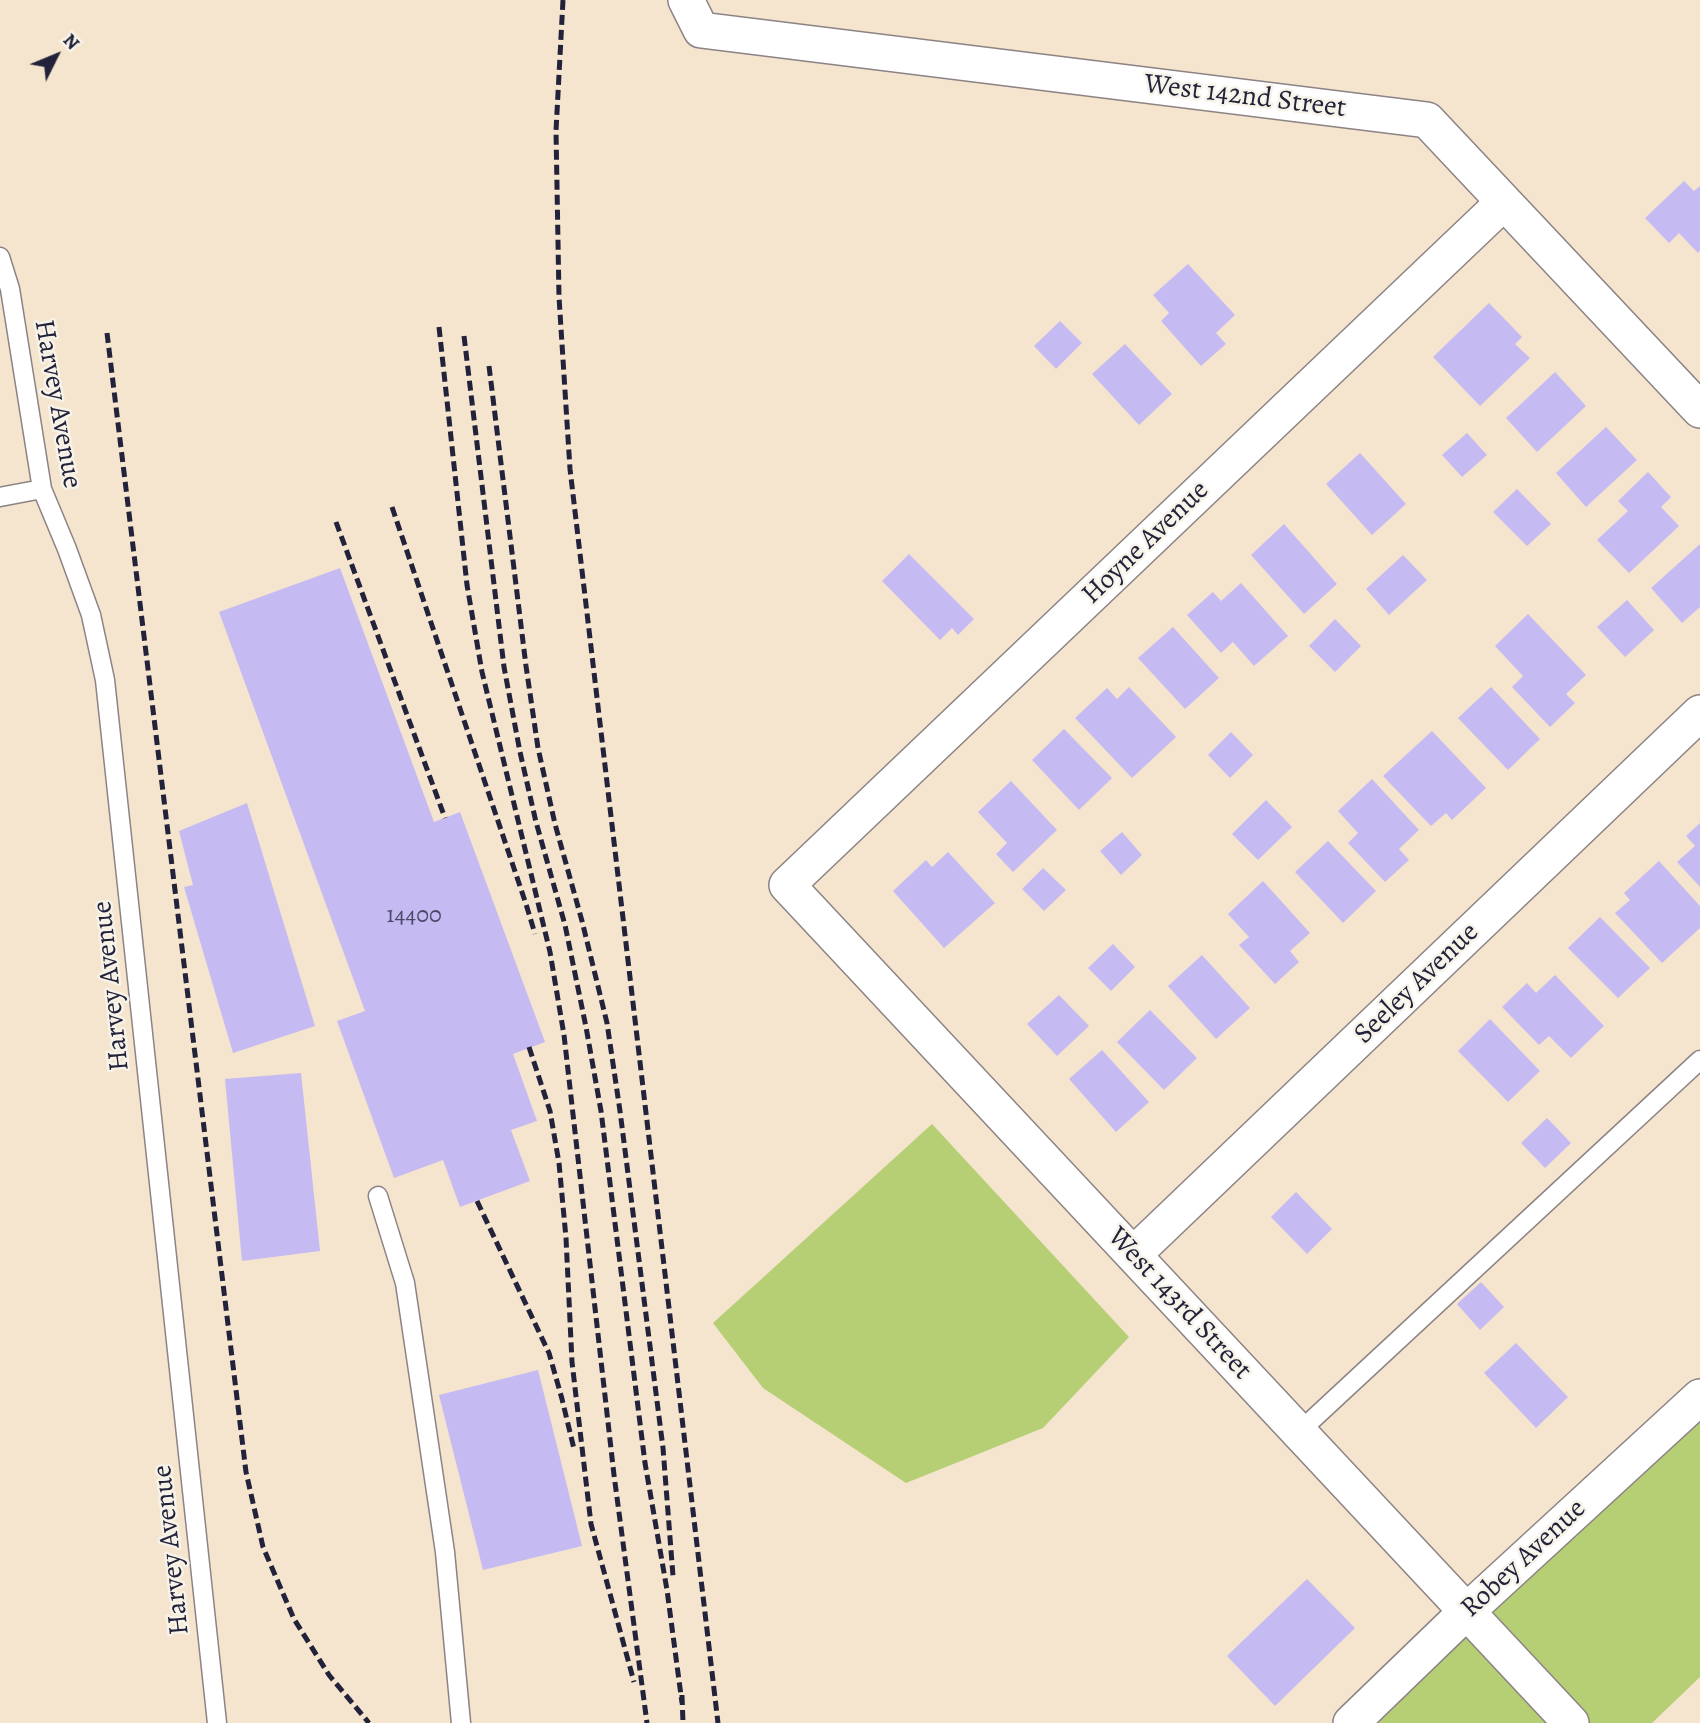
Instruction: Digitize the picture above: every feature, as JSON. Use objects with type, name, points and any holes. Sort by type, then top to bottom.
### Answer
[{"type":"street","name":"West 142nd Street","points":[[686,0],[701,30],[1427,120],[1700,410]]},
{"type":"street","name":"Hoyne Avenue","points":[[787,885],[1504,202]]},
{"type":"street","name":"Seeley Avenue","points":[[1133,1255],[1700,713]]},
{"type":"street","name":"West 143rd Street","points":[[787,885],[1571,1723]]},
{"type":"street","name":"Robey Avenue","points":[[1351,1723],[1466,1612],[1700,1397]]},
{"type":"lane","name":"Harvey Avenue","points":[[0,257],[10,289],[42,489],[91,615],[105,680],[217,1723]]},
{"type":"lane","points":[[0,497],[42,489]]},
{"type":"lane","points":[[1299,1432],[1700,1060]]},
{"type":"lane","points":[[378,1196],[405,1283],[445,1552],[461,1723]]},
{"type":"green space","points":[[932,1124],[1129,1337],[1043,1428],[906,1483],[763,1388],[713,1323]]},
{"type":"green space","points":[[1700,1408],[1700,1677],[1652,1723],[1365,1723]]},
{"type":"building","points":[[1684,181],[1694,191],[1700,186],[1698,253],[1679,233],[1669,243],[1645,218]]},
{"type":"building","points":[[1188,264],[1235,315],[1216,333],[1226,344],[1201,366],[1161,321],[1169,313],[1153,295]]},
{"type":"building","points":[[1489,303],[1522,337],[1515,344],[1530,358],[1480,406],[1433,357]]},
{"type":"building","points":[[1060,321],[1082,343],[1056,369],[1034,346]]},
{"type":"building","points":[[1125,344],[1172,394],[1139,425],[1092,374]]},
{"type":"building","points":[[1555,372],[1586,406],[1537,452],[1506,418]]},
{"type":"building","points":[[1606,427],[1637,460],[1586,507],[1556,473]]},
{"type":"building","points":[[1467,433],[1487,455],[1462,477],[1442,455]]},
{"type":"building","points":[[1360,453],[1406,504],[1372,535],[1326,484]]},
{"type":"building","points":[[1648,472],[1671,497],[1661,507],[1679,526],[1629,573],[1597,540],[1628,511],[1618,501]]},
{"type":"building","points":[[1517,489],[1551,524],[1527,546],[1493,512]]},
{"type":"building","points":[[1284,524],[1337,584],[1304,614],[1251,555]]},
{"type":"building","points":[[1700,544],[1700,607],[1682,623],[1651,588]]},
{"type":"building","points":[[909,554],[974,619],[958,635],[952,628],[940,640],[882,581]]},
{"type":"building","points":[[1403,555],[1427,580],[1389,615],[1366,589]]},
{"type":"building","points":[[340,568],[434,822],[460,812],[545,1042],[513,1054],[537,1121],[511,1130],[530,1181],[460,1207],[443,1160],[394,1178],[337,1021],[365,1011],[219,612]]},
{"type":"building","points":[[1241,583],[1288,636],[1254,666],[1233,642],[1221,653],[1187,615],[1213,592],[1221,601]]},
{"type":"building","points":[[1627,600],[1654,630],[1625,657],[1597,627]]},
{"type":"building","points":[[1528,614],[1586,675],[1566,694],[1575,703],[1550,727],[1512,687],[1523,676],[1495,646]]},
{"type":"building","points":[[1335,619],[1361,646],[1335,672],[1309,646]]},
{"type":"building","points":[[1173,627],[1219,678],[1185,709],[1138,658]]},
{"type":"building","points":[[1129,687],[1176,737],[1132,778],[1075,718],[1107,688],[1117,699]]},
{"type":"building","points":[[1491,687],[1540,739],[1508,770],[1458,718]]},
{"type":"building","points":[[1064,729],[1112,778],[1079,810],[1032,760]]},
{"type":"building","points":[[1432,731],[1486,788],[1452,820],[1446,813],[1431,826],[1383,776]]},
{"type":"building","points":[[1231,732],[1253,755],[1230,778],[1208,755]]},
{"type":"building","points":[[1372,779],[1419,830],[1399,849],[1409,860],[1385,882],[1348,843],[1358,833],[1338,811]]},
{"type":"building","points":[[1011,781],[1057,830],[1013,872],[996,854],[1007,843],[978,812]]},
{"type":"building","points":[[1266,800],[1292,827],[1258,860],[1232,834]]},
{"type":"building","points":[[247,803],[315,1026],[233,1053],[184,887],[193,885],[179,831]]},
{"type":"building","points":[[1700,823],[1700,887],[1677,862],[1695,846],[1686,836]]},
{"type":"building","points":[[1122,832],[1142,855],[1121,875],[1100,851]]},
{"type":"building","points":[[1328,841],[1376,891],[1343,923],[1295,872]]},
{"type":"building","points":[[948,852],[995,903],[944,948],[893,891],[926,860],[932,867]]},
{"type":"building","points":[[1659,861],[1700,906],[1700,928],[1662,963],[1615,913],[1630,900],[1624,893]]},
{"type":"building","points":[[1043,868],[1066,890],[1044,911],[1022,889]]},
{"type":"building","points":[[1263,881],[1310,933],[1290,951],[1299,962],[1275,984],[1239,945],[1249,937],[1228,914]]},
{"type":"building","points":[[1600,917],[1650,968],[1618,998],[1568,948]]},
{"type":"building","points":[[1113,944],[1135,967],[1111,991],[1088,968]]},
{"type":"building","points":[[1202,955],[1250,1008],[1216,1039],[1168,986]]},
{"type":"building","points":[[1555,975],[1604,1026],[1571,1058],[1549,1036],[1539,1045],[1502,1007],[1527,983],[1536,993]]},
{"type":"building","points":[[1059,995],[1089,1026],[1057,1056],[1027,1024]]},
{"type":"building","points":[[1150,1010],[1197,1058],[1164,1090],[1117,1042]]},
{"type":"building","points":[[1490,1019],[1540,1071],[1508,1102],[1458,1051]]},
{"type":"building","points":[[1102,1050],[1149,1102],[1116,1132],[1069,1079]]},
{"type":"building","points":[[301,1073],[320,1251],[242,1261],[225,1079]]},
{"type":"building","points":[[1547,1118],[1571,1143],[1545,1168],[1521,1143]]},
{"type":"building","points":[[1296,1192],[1332,1229],[1307,1254],[1271,1217]]},
{"type":"building","points":[[1481,1282],[1504,1307],[1480,1330],[1457,1304]]},
{"type":"building","points":[[1516,1343],[1568,1397],[1536,1428],[1484,1373]]},
{"type":"building","points":[[538,1370],[582,1546],[483,1570],[439,1395]]},
{"type":"building","points":[[1307,1579],[1355,1628],[1275,1706],[1227,1656]]},
{"type":"railway","points":[[563,0],[556,131],[559,297],[570,469],[718,1723]]},
{"type":"railway","points":[[439,327],[467,585],[482,672],[550,952],[564,1035],[614,1475],[647,1723]]},
{"type":"railway","points":[[107,333],[246,1472],[263,1547],[294,1619],[329,1675],[369,1723]]},
{"type":"railway","points":[[464,336],[504,667],[536,822],[565,925],[601,1111],[645,1463],[667,1590],[682,1703]]},
{"type":"railway","points":[[489,366],[538,748],[607,1023],[663,1448],[673,1576]]},
{"type":"railway","points":[[392,507],[535,934]]},
{"type":"railway","points":[[336,522],[445,818]]},
{"type":"railway","points":[[529,1047],[550,1111],[559,1163],[572,1362],[591,1524],[634,1682]]},
{"type":"railway","points":[[477,1201],[549,1353],[574,1449]]},
{"type":"railway","points":[[682,1695],[683,1723]]}]
